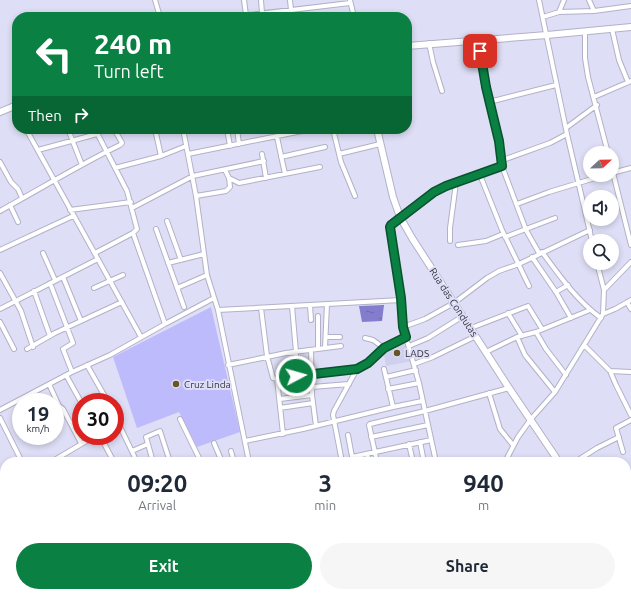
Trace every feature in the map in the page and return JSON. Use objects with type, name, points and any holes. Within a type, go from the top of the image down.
[{"type":"street","points":[[155,0],[159,12]]},
{"type":"street","points":[[244,0],[246,12]]},
{"type":"street","points":[[261,0],[262,12]]},
{"type":"street","points":[[290,0],[291,10]]},
{"type":"street","points":[[539,0],[556,85],[591,234]]},
{"type":"street","points":[[559,12],[564,0]]},
{"type":"street","points":[[589,0],[594,11]]},
{"type":"street","points":[[272,12],[350,2],[353,12]]},
{"type":"street","points":[[543,17],[559,12],[594,11],[631,6]]},
{"type":"street","points":[[412,45],[631,27]]},
{"type":"street","points":[[594,97],[630,81],[618,60],[612,29]]},
{"type":"street","points":[[585,31],[585,58],[588,77],[597,105],[606,146]]},
{"type":"street","points":[[479,40],[489,102],[502,166],[526,230],[541,253],[568,285],[590,310],[601,318]]},
{"type":"street","points":[[429,43],[442,91]]},
{"type":"street","points":[[489,102],[556,85]]},
{"type":"street","points":[[566,128],[597,105]]},
{"type":"street","points":[[0,112],[12,107]]},
{"type":"street","points":[[29,134],[141,337]]},
{"type":"street","points":[[70,134],[82,164]]},
{"type":"street","points":[[38,150],[97,134],[107,152],[131,202],[137,229],[133,233],[94,253]]},
{"type":"street","points":[[0,211],[22,198],[55,182],[82,164],[120,145],[122,143],[117,134]]},
{"type":"street","points":[[156,134],[160,156]]},
{"type":"street","points":[[184,134],[193,176],[207,275],[218,310],[248,457]]},
{"type":"street","points":[[228,134],[230,146]]},
{"type":"street","points":[[238,134],[239,144]]},
{"type":"street","points":[[188,154],[290,134]]},
{"type":"street","points":[[334,134],[345,174],[355,196]]},
{"type":"street","name":"Rua das Condutas","points":[[378,134],[391,190],[400,217],[454,303],[556,457]]},
{"type":"street","points":[[502,160],[550,143],[567,134]]},
{"type":"street","points":[[277,137],[285,174]]},
{"type":"street","points":[[339,154],[380,144]]},
{"type":"street","points":[[115,168],[160,156],[186,146]]},
{"type":"street","points":[[281,157],[326,148]]},
{"type":"street","points":[[262,154],[266,178]]},
{"type":"street","points":[[132,208],[193,176],[264,161]]},
{"type":"street","points":[[0,162],[11,182],[18,189],[22,198]]},
{"type":"street","points":[[435,457],[416,370],[403,327],[401,300],[390,227],[400,217],[434,192],[502,166]]},
{"type":"street","points":[[229,178],[239,183],[320,167]]},
{"type":"street","points":[[619,170],[631,168]]},
{"type":"street","points":[[196,196],[229,189],[229,178],[225,170]]},
{"type":"street","points":[[480,175],[504,235],[529,286]]},
{"type":"street","points":[[517,204],[583,182]]},
{"type":"street","points":[[615,182],[631,245]]},
{"type":"street","points":[[450,241],[450,228],[456,183]]},
{"type":"street","points":[[70,210],[131,202]]},
{"type":"street","points":[[10,205],[18,222]]},
{"type":"street","points":[[0,250],[73,216]]},
{"type":"street","points":[[458,245],[486,241],[526,230],[555,218]]},
{"type":"street","points":[[167,221],[181,260]]},
{"type":"street","points":[[156,229],[184,307]]},
{"type":"street","points":[[403,327],[425,319],[454,303],[493,274],[519,264],[590,230]]},
{"type":"street","points":[[133,233],[165,324]]},
{"type":"street","points":[[43,253],[55,280]]},
{"type":"street","points":[[168,263],[204,254]]},
{"type":"street","points":[[532,257],[556,292],[570,318]]},
{"type":"street","points":[[0,309],[98,259]]},
{"type":"street","points":[[604,290],[631,262]]},
{"type":"street","points":[[600,270],[604,290],[604,314]]},
{"type":"street","points":[[0,273],[21,311],[33,347]]},
{"type":"street","points":[[94,288],[123,275]]},
{"type":"street","points":[[177,288],[207,275]]},
{"type":"street","points":[[63,277],[81,321]]},
{"type":"street","points":[[50,283],[73,343],[63,350],[72,372]]},
{"type":"street","points":[[556,292],[568,285]]},
{"type":"street","points":[[34,291],[50,336]]},
{"type":"street","points":[[0,410],[72,372],[110,355],[214,298]]},
{"type":"street","points":[[218,310],[401,300]]},
{"type":"street","points":[[507,457],[513,444],[531,419],[555,392],[604,314],[629,301],[631,308]]},
{"type":"street","points":[[27,349],[33,347],[50,336],[122,302]]},
{"type":"street","points":[[325,348],[327,304]]},
{"type":"street","points":[[310,305],[311,320]]},
{"type":"street","points":[[292,306],[296,352],[296,376]]},
{"type":"street","points":[[471,328],[528,306],[542,329]]},
{"type":"street","points":[[261,308],[267,356],[272,376],[273,378],[277,379],[357,369],[368,363],[384,348],[406,337]]},
{"type":"street","points":[[486,352],[519,337],[536,332],[590,310]]},
{"type":"street","points":[[508,313],[525,355],[555,392]]},
{"type":"street","points":[[318,316],[318,349]]},
{"type":"street","points":[[409,346],[428,338],[464,316]]},
{"type":"street","points":[[0,322],[14,349]]},
{"type":"street","points":[[536,332],[546,349],[566,375]]},
{"type":"street","points":[[414,364],[433,357],[476,336]]},
{"type":"street","points":[[326,337],[340,337]]},
{"type":"street","points":[[365,338],[373,340],[384,348]]},
{"type":"street","points":[[584,345],[610,371],[631,415]]},
{"type":"street","points":[[228,364],[267,356],[340,346]]},
{"type":"street","points":[[311,350],[312,395],[316,426]]},
{"type":"street","points":[[87,365],[103,393]]},
{"type":"street","points":[[341,457],[334,422],[334,411],[357,369]]},
{"type":"street","points":[[384,369],[393,407]]},
{"type":"street","points":[[386,377],[416,370]]},
{"type":"street","points":[[610,371],[631,372]]},
{"type":"street","points":[[66,375],[76,393]]},
{"type":"street","points":[[277,379],[283,434]]},
{"type":"street","points":[[388,389],[419,383]]},
{"type":"street","points":[[49,384],[59,406],[63,409],[72,426]]},
{"type":"street","points":[[312,387],[349,384]]},
{"type":"street","points":[[376,457],[370,424],[510,388]]},
{"type":"street","points":[[489,393],[500,429],[513,444]]},
{"type":"street","points":[[280,399],[312,395]]},
{"type":"street","points":[[245,441],[283,434],[422,401]]},
{"type":"street","points":[[280,408],[313,403]]},
{"type":"street","points":[[0,418],[20,457]]},
{"type":"street","points":[[180,419],[199,457]]},
{"type":"street","points":[[623,452],[616,428],[631,420]]},
{"type":"street","points":[[372,437],[428,425]]},
{"type":"street","points":[[152,457],[147,436],[161,432],[168,457]]},
{"type":"street","points":[[124,433],[135,457]]},
{"type":"street","points":[[348,435],[352,457]]},
{"type":"street","points":[[583,457],[618,437]]},
{"type":"street","points":[[360,457],[375,452],[431,440]]},
{"type":"street","points":[[420,442],[423,457]]},
{"type":"street","points":[[214,443],[220,457]]},
{"type":"street","points":[[132,451],[148,444]]},
{"type":"street","points":[[409,444],[412,457]]},
{"type":"street","points":[[59,457],[78,445]]},
{"type":"street","points":[[105,445],[111,457]]},
{"type":"street","points":[[231,451],[233,457]]},
{"type":"shaded area","name":"Cruz Linda","points":[[211,307],[240,432],[197,447],[179,412],[137,428],[113,357]]},
{"type":"shaded area","points":[[406,340],[412,361],[386,366],[383,349]]},
{"type":"water","points":[[384,305],[382,321],[362,322],[359,306]]},
{"type":"place","name":"LADS","points":[[397,353]]},
{"type":"place","name":"Cruz Linda","points":[[176,384]]},
{"type":"route","points":[[296,376],[357,369],[368,363],[384,348],[406,337],[403,327],[401,298],[390,227],[391,225],[434,192],[446,186],[502,166],[499,141],[486,87],[480,51]]}]
